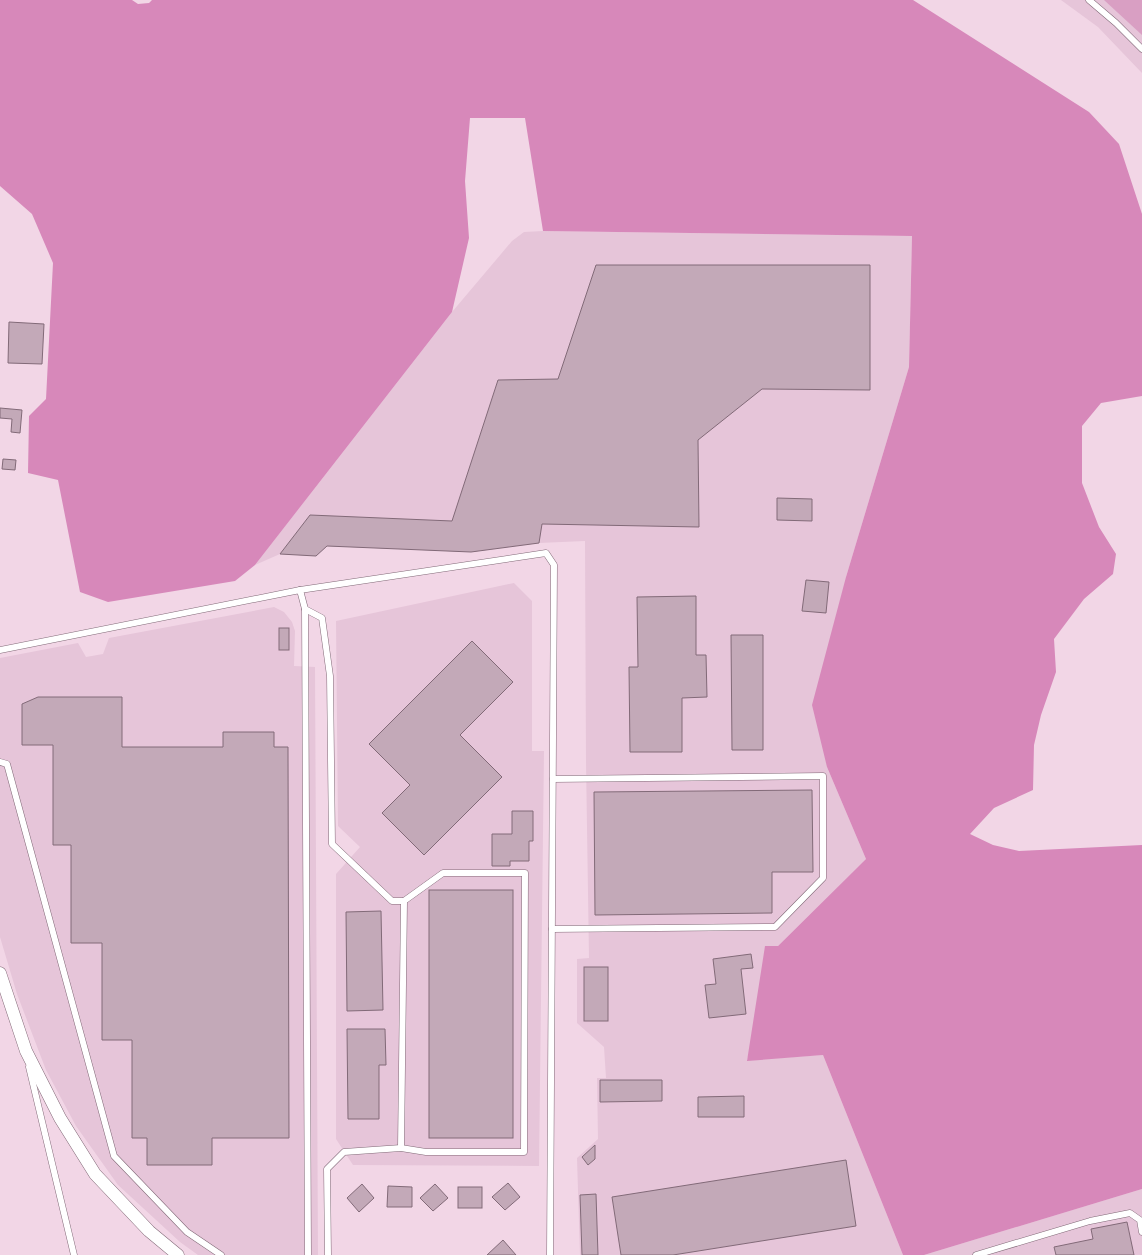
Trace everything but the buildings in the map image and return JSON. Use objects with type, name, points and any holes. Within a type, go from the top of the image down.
[{"type":"street","points":[[0,973],[26,1052],[60,1118],[95,1174],[149,1231],[178,1255]]},
{"type":"lane","points":[[1089,0],[1116,23],[1142,49]]},
{"type":"lane","points":[[0,650],[300,590],[546,554],[554,565],[550,1255]]},
{"type":"lane","points":[[300,590],[305,609],[308,1255]]},
{"type":"lane","points":[[305,609],[322,618],[330,676],[332,844],[392,901],[404,902],[443,873],[525,873],[524,1152],[426,1152],[401,1148],[344,1152],[327,1169],[328,1255]]},
{"type":"lane","points":[[0,762],[7,764],[114,1156],[187,1232],[221,1255]]},
{"type":"lane","points":[[552,929],[775,927],[823,878],[822,776],[553,779]]},
{"type":"lane","points":[[401,1148],[404,902]]},
{"type":"lane","points":[[26,1052],[74,1255]]},
{"type":"lane","points":[[976,1255],[1090,1221],[1130,1213],[1140,1220],[1142,1232]]},
{"type":"shaded area","points":[[0,0],[132,0],[138,4],[149,3],[152,0],[913,0],[1089,112],[1119,144],[1142,214],[1142,396],[1101,403],[1082,426],[1082,483],[1099,527],[1116,554],[1113,574],[1084,599],[1054,639],[1056,672],[1041,715],[1034,745],[1033,790],[994,808],[970,834],[993,845],[1019,851],[1142,845],[1142,1189],[924,1255],[903,1255],[823,1055],[747,1061],[765,946],[778,946],[866,859],[827,767],[812,705],[846,577],[909,367],[912,236],[543,231],[525,118],[470,118],[465,181],[469,238],[452,312],[255,565],[235,581],[108,602],[80,592],[58,480],[28,473],[29,416],[46,399],[53,263],[32,214],[0,186]]},
{"type":"shaded area","points":[[1061,0],[1142,0],[1142,73],[1098,27]]},
{"type":"shaded area","points":[[1104,0],[1142,0],[1142,35]]},
{"type":"shaded area","points":[[524,232],[912,236],[909,367],[846,577],[827,767],[866,859],[778,946],[747,1060],[823,1055],[903,1255],[580,1255],[577,1158],[598,1139],[597,1078],[606,1078],[604,1047],[577,1023],[577,959],[589,958],[585,541],[539,543],[471,552],[327,546],[316,556],[280,554],[255,565],[452,312],[512,241]]},
{"type":"shaded area","points":[[514,583],[532,601],[532,751],[544,751],[539,1166],[353,1165],[336,1139],[336,874],[360,847],[338,826],[336,621]]},
{"type":"shaded area","points":[[274,607],[284,612],[292,622],[295,631],[294,666],[315,667],[318,1255],[198,1255],[180,1242],[118,1185],[76,1126],[46,1070],[17,994],[0,937],[0,658],[78,643],[86,657],[103,654],[109,638]]},
{"type":"shaded area","points":[[1142,1189],[1142,1255],[924,1255]]}]
